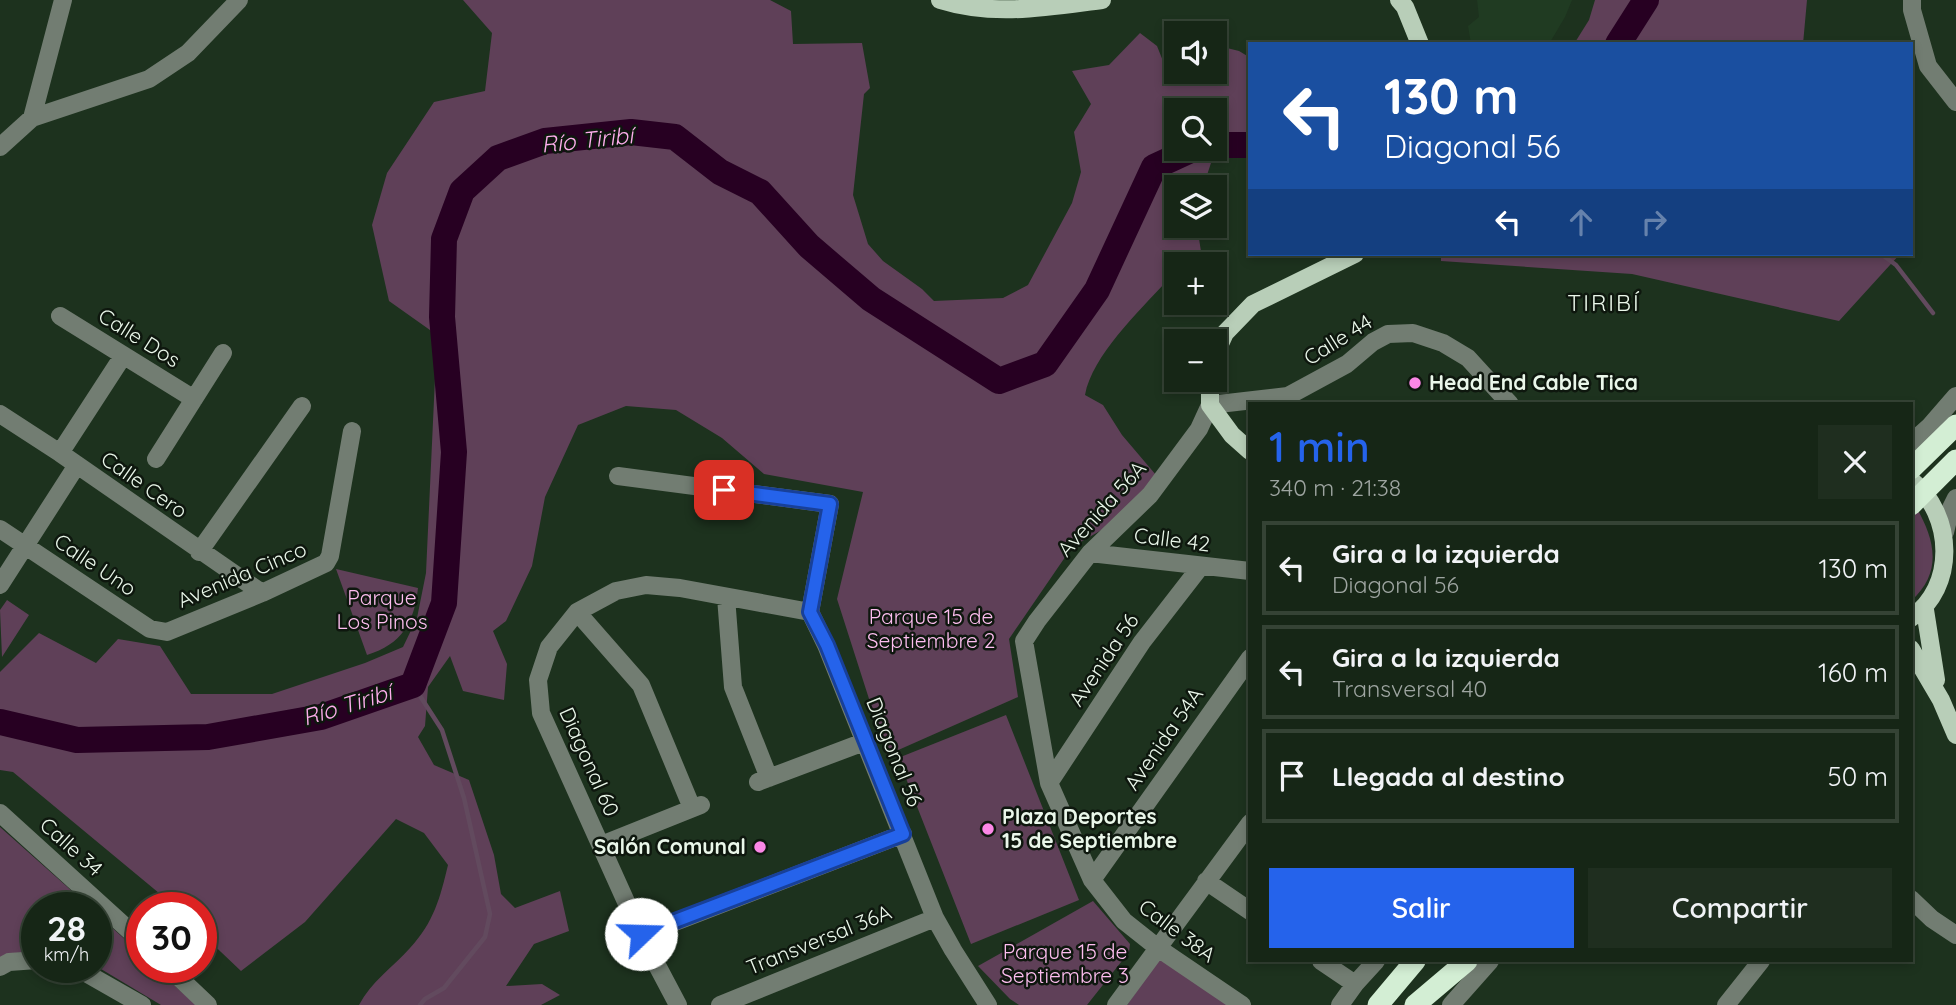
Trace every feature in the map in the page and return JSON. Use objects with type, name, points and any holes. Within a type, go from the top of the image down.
[{"type":"highway","points":[[1913,467],[1956,425]]},
{"type":"highway","points":[[1913,503],[1956,460]]},
{"type":"highway","points":[[1414,1005],[1450,962]]},
{"type":"highway","points":[[1414,1005],[1466,962]]},
{"type":"highway","points":[[1378,1005],[1411,964]]},
{"type":"main road","points":[[940,0],[986,10],[1014,5],[1102,0]]},
{"type":"main road","points":[[1399,0],[1405,7],[1419,42]]},
{"type":"main road","points":[[1227,332],[1252,304],[1351,256]]},
{"type":"main road","points":[[1210,392],[1210,405],[1232,435],[1248,449]]},
{"type":"main road","points":[[1913,482],[1936,511],[1945,532],[1947,546],[1947,569],[1937,594],[1918,614],[1930,649],[1941,700]]},
{"type":"main road","points":[[1913,652],[1941,700],[1956,735]]},
{"type":"street","points":[[32,118],[63,0]]},
{"type":"street","points":[[0,147],[32,118],[149,79],[188,53],[239,0]]},
{"type":"street","points":[[1912,0],[1912,10],[1928,66],[1956,102]]},
{"type":"street","name":"Calle Dos","points":[[60,316],[194,398]]},
{"type":"street","name":"Calle 44","points":[[1210,405],[1288,396],[1347,364],[1373,342],[1388,334],[1413,333],[1443,343],[1468,358],[1508,402]]},
{"type":"street","points":[[156,459],[223,353]]},
{"type":"street","points":[[60,453],[123,356]]},
{"type":"street","points":[[1913,441],[1956,396]]},
{"type":"street","name":"Avenida 56A","points":[[1024,641],[1090,553],[1150,495],[1199,429],[1210,405]]},
{"type":"street","points":[[200,552],[302,406]]},
{"type":"street","name":"Calle Cero","points":[[0,414],[262,593]]},
{"type":"street","name":"Avenida Cinco","points":[[167,632],[320,567],[330,556],[352,431]]},
{"type":"street","points":[[0,585],[77,465]]},
{"type":"street","points":[[600,845],[696,806],[641,685],[577,612],[616,590],[646,585],[680,588],[810,612],[830,504],[618,476]]},
{"type":"street","points":[[1945,532],[1956,498]]},
{"type":"street","name":"Calle Uno","points":[[0,529],[150,629],[167,632]]},
{"type":"street","name":"Calle 42","points":[[1090,553],[1248,571]]},
{"type":"street","name":"Avenida 56","points":[[1049,783],[1142,642],[1201,566]]},
{"type":"street","points":[[726,597],[733,687],[764,780],[864,742]]},
{"type":"street","name":"Diagonal 60","points":[[577,612],[549,647],[538,680],[541,713],[641,934],[678,1005]]},
{"type":"street","name":"Diagonal 56","points":[[810,612],[827,645],[935,918],[988,1005]]},
{"type":"street","name":"Calle 38A","points":[[1024,641],[1049,783],[1092,880],[1124,921],[1158,948],[1242,1005]]},
{"type":"street","name":"Avenida 54A","points":[[1092,880],[1248,660]]},
{"type":"street","name":"Calle 34","points":[[0,813],[126,928]]},
{"type":"street","points":[[1116,1005],[1248,826]]},
{"type":"street","points":[[641,934],[903,834]]},
{"type":"street","points":[[1206,881],[1248,910]]},
{"type":"street","points":[[1913,901],[1932,919],[1956,935]]},
{"type":"street","name":"Transversal 36A","points":[[720,1005],[935,918]]},
{"type":"street","points":[[1322,962],[1355,984]]},
{"type":"street","points":[[1340,1005],[1376,962]]},
{"type":"street","points":[[1451,1005],[1489,962]]},
{"type":"street","points":[[1726,1005],[1759,962]]},
{"type":"street","points":[[104,983],[142,1005]]},
{"type":"street","points":[[185,983],[208,1005]]},
{"type":"shaded area","points":[[1477,0],[1572,0],[1550,42],[1471,42],[1468,26],[1479,17]]},
{"type":"green space","name":"Parque 15 de Septiembre 2","points":[[463,0],[770,0],[791,11],[793,44],[862,43],[870,88],[864,94],[853,195],[868,244],[883,261],[934,301],[1003,298],[1028,285],[1072,203],[1081,172],[1074,132],[1091,104],[1072,71],[1109,65],[1140,33],[1157,46],[1164,64],[1164,84],[1227,84],[1227,48],[1248,56],[1248,153],[1227,153],[1227,98],[1164,98],[1164,161],[1212,161],[1207,175],[1164,175],[1164,238],[1199,238],[1201,252],[1164,252],[1164,284],[1130,320],[1107,350],[1089,380],[1085,395],[1103,405],[1122,435],[1156,475],[1119,520],[1072,547],[1009,639],[1018,697],[887,755],[837,599],[863,492],[764,474],[722,438],[676,410],[626,406],[578,425],[545,497],[532,566],[506,621],[493,631],[507,664],[504,700],[463,691],[450,656],[428,687],[425,726],[418,737],[434,765],[469,780],[494,855],[501,894],[515,908],[560,891],[569,931],[534,944],[506,986],[542,984],[560,995],[541,1005],[359,1005],[376,982],[425,929],[435,909],[448,865],[424,833],[396,819],[305,922],[241,971],[217,948],[217,892],[158,892],[13,772],[0,770],[0,672],[39,633],[96,663],[118,639],[160,646],[191,694],[272,694],[365,663],[403,647],[417,618],[426,573],[437,335],[389,301],[372,225],[387,173],[434,102],[485,91],[492,33]]},
{"type":"green space","points":[[1595,0],[1807,0],[1803,42],[1575,42],[1589,20]]},
{"type":"green space","points":[[1441,256],[1898,256],[1839,321],[1632,274],[1441,261]]},
{"type":"green space","points":[[1913,502],[1925,525],[1932,551],[1929,577],[1913,599]]},
{"type":"green space","name":"Parque Los Pinos","points":[[336,569],[418,588],[409,622],[389,645],[367,655]]},
{"type":"green space","points":[[7,600],[29,615],[2,657],[0,610]]},
{"type":"green space","name":"Plaza Deportes 15 de Septiembre","points":[[1006,715],[1079,900],[971,944],[898,758]]},
{"type":"green space","points":[[0,827],[73,892],[21,892],[21,953],[0,958]]},
{"type":"green space","name":"Parque 15 de Septiembre 3","points":[[1093,901],[1130,944],[1129,952],[1087,1005],[1019,1005],[978,966]]},
{"type":"green space","points":[[112,928],[126,940],[126,983],[172,983],[196,1005],[161,1005],[112,976]]},
{"type":"green space","points":[[1162,955],[1231,1005],[1127,1005]]},
{"type":"waterway","name":"Río Tiribí","points":[[1619,42],[1646,0]]},
{"type":"waterway","name":"Río Tiribí","points":[[0,722],[77,740],[208,737],[321,717],[413,685],[444,603],[454,452],[442,317],[444,239],[462,191],[498,158],[545,141],[631,132],[675,137],[720,172],[760,192],[809,246],[871,299],[999,381],[1045,364],[1097,290],[1154,167],[1167,161]]},
{"type":"waterway","name":"Río Tiribí","points":[[1227,145],[1248,145]]},
{"type":"waterway","points":[[1884,256],[1896,265],[1933,313]]},
{"type":"waterway","points":[[413,685],[442,730],[464,798],[490,914],[485,937],[444,988],[420,1005]]},
{"type":"place","name":"Head End Cable Tica","points":[[1415,383]]},
{"type":"place","name":"Plaza Deportes 15 de Septiembre","points":[[988,829]]},
{"type":"place","name":"Salón Comunal","points":[[760,847]]},
{"type":"district","name":"TIRIBÍ","points":[[1604,303]]},
{"type":"route","points":[[641,934],[903,834],[827,645],[810,612],[830,504],[724,490]]}]
